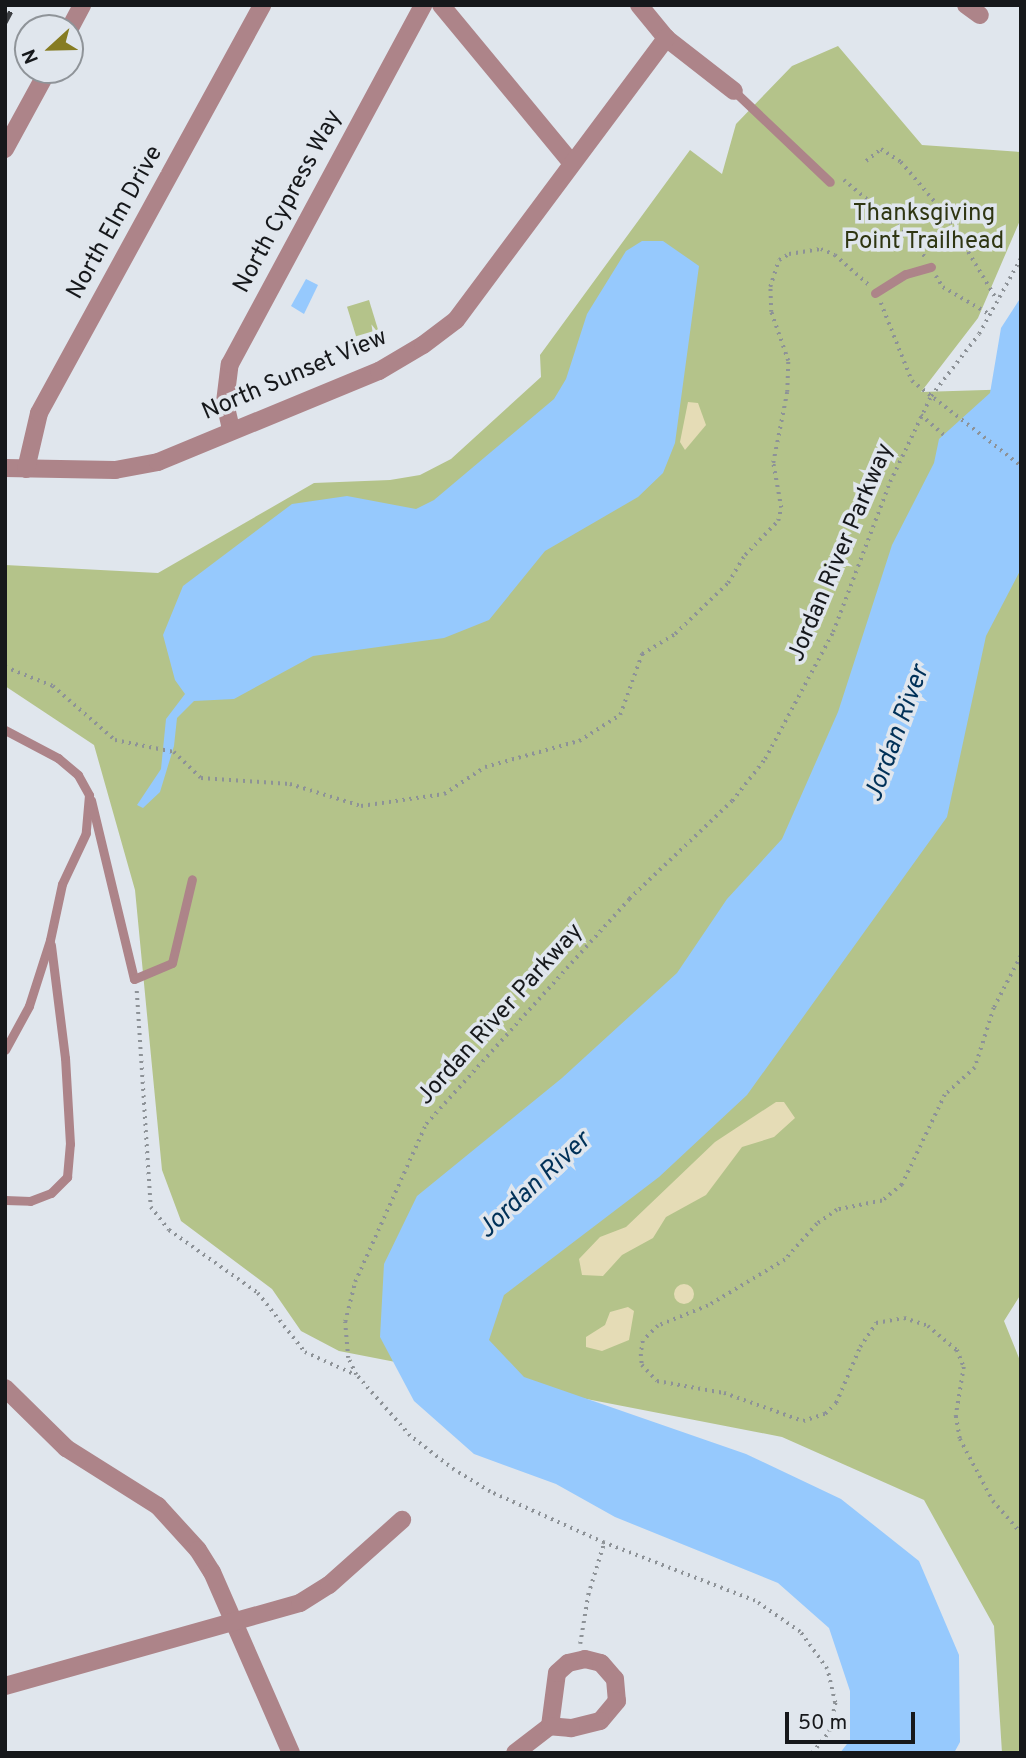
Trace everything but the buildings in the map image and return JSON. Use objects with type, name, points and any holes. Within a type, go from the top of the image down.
[{"type":"street","name":"North Elm Drive","points":[[26,469],[39,413],[262,5]]},
{"type":"street","name":"North Cypress Way","points":[[231,429],[225,402],[230,364],[423,5]]},
{"type":"street","points":[[441,5],[571,162]]},
{"type":"street","points":[[639,5],[666,38],[734,91]]},
{"type":"street","name":"North Sunset View","points":[[5,468],[138,467],[181,454],[231,429],[379,371],[456,320],[571,162],[666,38]]},
{"type":"street","points":[[5,149],[40,84]]},
{"type":"street","points":[[5,1388],[12,1410],[158,1506],[180,1528],[212,1572],[291,1753]]},
{"type":"street","points":[[5,1686],[236,1624],[314,1596],[402,1520]]},
{"type":"street","points":[[515,1753],[550,1726],[571,1728],[600,1721],[617,1701],[615,1679],[601,1663],[585,1659],[568,1662],[557,1674],[550,1726]]},
{"type":"lane","points":[[734,91],[830,182]]},
{"type":"lane","points":[[875,293],[906,274],[931,267]]},
{"type":"lane","points":[[5,730],[58,758],[78,775],[89,795],[106,849],[134,979],[172,963],[192,879]]},
{"type":"lane","points":[[5,1050],[29,1006],[50,940],[62,884],[86,832],[89,795]]},
{"type":"lane","points":[[5,1200],[40,1197],[67,1177],[70,1144],[65,1058],[50,940]]},
{"type":"path","points":[[866,161],[881,149],[901,162],[947,216],[997,300]]},
{"type":"path","points":[[844,180],[912,237],[943,287],[989,314]]},
{"type":"path","points":[[5,667],[53,686],[114,740],[174,752],[195,776],[211,781],[289,785],[349,804],[385,806],[444,794],[485,767],[541,754],[588,736],[620,715],[642,654],[675,634],[728,583],[744,555],[778,521],[781,508],[773,463],[787,392],[788,361],[771,312],[770,287],[779,260],[789,254],[821,249],[851,268],[875,293],[892,324],[908,373],[931,396],[1021,466]]},
{"type":"path","name":"Jordan River Parkway","points":[[812,1753],[829,1731],[835,1703],[821,1658],[800,1632],[755,1601],[604,1543],[490,1492],[454,1470],[410,1437],[356,1375],[348,1358],[345,1330],[351,1295],[426,1124],[629,899],[757,771],[832,632],[890,482],[921,415],[931,396],[989,314],[1021,258]]},
{"type":"path","points":[[921,415],[944,435]]},
{"type":"path","points":[[1021,956],[994,1008],[975,1068],[945,1095],[902,1185],[882,1201],[837,1210],[775,1267],[708,1306],[658,1326],[643,1341],[641,1354],[642,1365],[657,1381],[724,1392],[803,1421],[825,1414],[836,1403],[860,1347],[876,1323],[904,1318],[929,1326],[957,1350],[964,1367],[956,1416],[960,1439],[993,1501],[1021,1533]]},
{"type":"path","points":[[134,979],[151,1207],[169,1230],[258,1293],[305,1352],[356,1375]]},
{"type":"path","points":[[585,1659],[580,1646],[588,1595],[604,1543]]},
{"type":"green space","name":"Thanksgiving Point Trailhead","points":[[838,46],[922,145],[1021,152],[1021,218],[978,318],[921,392],[1021,389],[1021,1294],[1004,1321],[1021,1363],[1021,1753],[1002,1753],[994,1626],[924,1500],[782,1437],[339,1351],[301,1331],[272,1289],[181,1221],[162,1170],[135,890],[94,745],[5,686],[5,565],[158,573],[314,483],[390,480],[420,475],[451,459],[541,377],[540,355],[690,150],[722,174],[736,124],[792,66]]},
{"type":"green space","points":[[369,300],[378,330],[356,336],[347,307]]},
{"type":"sand","points":[[688,402],[698,403],[706,425],[685,450],[680,442]]},
{"type":"sand","points":[[776,1102],[784,1102],[795,1118],[774,1137],[742,1147],[706,1195],[666,1217],[653,1238],[622,1255],[603,1276],[582,1275],[579,1259],[600,1237],[626,1227],[715,1142]]},
{"type":"sand","points":[[684,1284],[691,1287],[694,1294],[691,1301],[684,1304],[677,1301],[674,1294],[677,1287]]},
{"type":"sand","points":[[628,1307],[634,1311],[629,1340],[602,1351],[586,1347],[586,1337],[605,1325],[610,1312]]},
{"type":"water","points":[[642,241],[663,241],[699,266],[675,443],[663,473],[638,497],[545,551],[489,620],[444,638],[313,656],[234,699],[194,701],[177,718],[174,746],[160,792],[143,808],[137,805],[161,769],[166,719],[185,694],[175,680],[163,635],[183,586],[292,504],[347,496],[416,509],[434,500],[554,399],[566,379],[587,314],[626,251]]},
{"type":"water","points":[[306,279],[318,285],[304,314],[291,306]]},
{"type":"water","name":"Jordan River","points":[[1021,297],[1021,569],[986,636],[947,817],[747,1095],[659,1177],[504,1295],[489,1340],[524,1377],[746,1454],[841,1499],[919,1561],[959,1655],[960,1742],[954,1753],[840,1753],[850,1740],[850,1691],[829,1628],[778,1583],[615,1517],[556,1484],[474,1454],[414,1401],[380,1337],[384,1264],[417,1196],[562,1078],[677,973],[727,899],[782,839],[838,712],[892,545],[934,463],[939,439],[990,393],[1001,328]]},
{"type":"railway","points":[[5,22],[14,5]]}]
